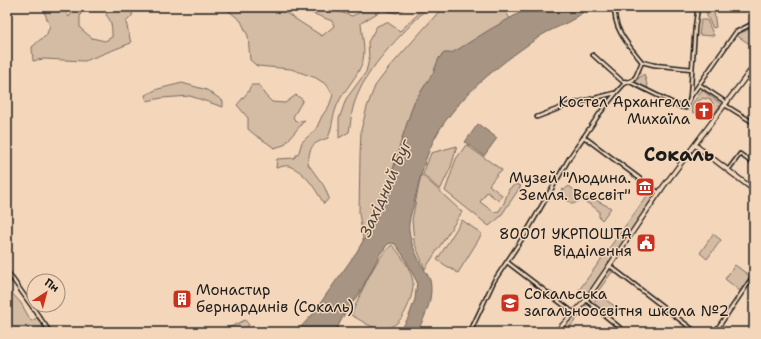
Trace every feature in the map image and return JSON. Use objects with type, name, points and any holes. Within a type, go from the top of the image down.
[{"type":"street","points":[[615,7],[614,18],[617,26],[642,62],[654,65],[692,69]]},
{"type":"street","points":[[690,99],[698,7]]},
{"type":"street","points":[[593,55],[622,81],[628,82],[686,108],[690,99],[736,32],[754,23]]},
{"type":"street","points":[[470,332],[494,281],[526,233],[570,157],[600,113],[616,93],[628,82],[633,80],[642,62]]},
{"type":"street","points":[[556,332],[586,300],[659,193],[754,66]]},
{"type":"street","points":[[700,85],[754,123]]},
{"type":"street","points":[[537,117],[568,105],[616,93]]},
{"type":"street","points":[[584,137],[659,193]]},
{"type":"street","points":[[695,145],[754,190]]},
{"type":"street","points":[[728,170],[740,154],[754,164]]},
{"type":"street","points":[[507,262],[575,313]]},
{"type":"street","points":[[610,266],[696,332]]},
{"type":"street","points":[[7,271],[50,332]]},
{"type":"street","points":[[715,332],[754,275]]},
{"type":"street","points":[[586,300],[624,332]]},
{"type":"shaded area","points":[[42,7],[63,7],[69,17],[76,7],[82,7],[80,28],[92,38],[105,41],[112,37],[111,22],[106,15],[108,11],[123,9],[123,7],[133,7],[132,16],[126,22],[131,43],[85,61],[43,59],[33,61],[32,47],[46,36],[50,26]]},
{"type":"shaded area","points":[[224,7],[280,7],[286,13],[322,36],[334,26],[332,21],[309,12],[309,8],[312,7],[334,10],[352,16],[371,7],[407,7],[397,13],[382,10],[361,23],[364,45],[363,61],[355,77],[337,105],[328,138],[312,146],[310,153],[308,164],[324,186],[329,198],[324,204],[318,193],[301,172],[288,166],[276,168],[277,159],[294,158],[299,152],[302,142],[316,129],[329,106],[333,95],[327,85],[316,78],[291,69],[257,66],[250,60],[248,36],[241,21]]},
{"type":"shaded area","points":[[422,7],[428,7],[385,52],[367,77],[354,104],[349,132],[339,138],[339,119],[346,99],[366,72],[369,59],[368,42],[377,26],[387,22],[400,31],[417,15]]},
{"type":"shaded area","points":[[443,7],[498,7],[505,11],[511,20],[386,206],[364,245],[359,213],[360,156],[361,130],[367,107],[375,86],[388,69]]},
{"type":"shaded area","points":[[530,7],[588,7],[573,20],[542,35],[486,77],[461,102],[435,137],[424,165],[409,223],[412,243],[430,280],[431,287],[428,307],[417,332],[400,332],[409,316],[415,299],[417,282],[403,255],[395,244],[392,243],[388,244],[380,254],[359,294],[345,313],[335,332],[296,332],[313,314],[356,253],[373,224],[384,201],[414,102],[433,73],[439,58],[444,53],[451,53],[457,50]]},
{"type":"shaded area","points":[[706,7],[720,7],[714,12],[716,27],[713,28],[707,16]]},
{"type":"shaded area","points":[[701,20],[707,20],[714,36],[699,35]]},
{"type":"shaded area","points":[[754,27],[753,34],[750,36],[753,39],[748,43],[736,35]]},
{"type":"shaded area","points":[[644,74],[648,88],[646,89],[634,82]]},
{"type":"shaded area","points":[[182,83],[207,90],[223,101],[223,107],[190,96],[162,98],[147,101],[145,95],[158,89]]},
{"type":"shaded area","points":[[251,85],[259,85],[265,95],[272,102],[285,103],[296,95],[303,100],[293,117],[296,122],[305,120],[284,145],[274,148],[248,129],[248,118],[237,105],[248,92]]},
{"type":"shaded area","points":[[702,90],[721,104],[714,114],[711,112],[713,103],[709,98],[703,98],[697,102],[696,105],[698,108],[695,113],[693,113],[691,106]]},
{"type":"shaded area","points":[[478,124],[497,138],[484,156],[465,142]]},
{"type":"shaded area","points":[[466,145],[502,170],[489,185],[502,195],[499,201],[487,192],[480,202],[494,212],[499,211],[504,203],[509,189],[516,184],[521,186],[500,217],[489,226],[445,191],[456,159]]},
{"type":"shaded area","points":[[457,146],[451,167],[440,190],[423,174],[431,153]]},
{"type":"shaded area","points":[[421,174],[462,212],[425,269],[414,242],[412,220]]},
{"type":"shaded area","points":[[569,186],[587,199],[592,198],[611,208],[602,220],[599,217],[599,211],[591,205],[581,200],[573,204],[559,195],[562,189],[564,190]]},
{"type":"shaded area","points":[[652,189],[657,193],[653,196],[646,209],[643,210],[644,212],[617,252],[610,247]]},
{"type":"shaded area","points":[[462,220],[482,234],[458,273],[437,260]]},
{"type":"shaded area","points":[[713,234],[721,240],[707,259],[700,253]]},
{"type":"shaded area","points":[[392,245],[409,269],[413,280],[413,290],[410,301],[398,322],[387,328],[376,328],[351,315],[374,267]]},
{"type":"shaded area","points":[[608,250],[615,255],[587,295],[579,290]]},
{"type":"shaded area","points":[[735,265],[750,276],[740,291],[725,279]]},
{"type":"shaded area","points":[[609,270],[612,272],[591,301],[589,299]]},
{"type":"shaded area","points":[[7,288],[21,303],[31,321],[37,318],[47,332],[27,332],[29,326],[26,332],[7,332]]},
{"type":"shaded area","points":[[599,295],[616,307],[609,316],[593,303]]},
{"type":"shaded area","points":[[584,304],[587,306],[566,332],[558,332]]},
{"type":"shaded area","points":[[245,320],[249,325],[242,332],[220,332]]},
{"type":"place","name":"Костел Архангела Михаїла","points":[[704,111]]},
{"type":"place","name":"Музей \"Людина. Земля. Всесвіт\"","points":[[645,187]]},
{"type":"place","name":"80001 УКРПОШТА Відділення","points":[[646,243]]},
{"type":"place","name":"Монастир бернардинів (Сокаль)","points":[[182,299]]},
{"type":"place","name":"Сокальська загальноосвітня школа №2","points":[[510,303]]},
{"type":"district","name":"Сокаль","points":[[679,154]]},
{"type":"water label","name":"Західний Буг","points":[[385,188]]}]
